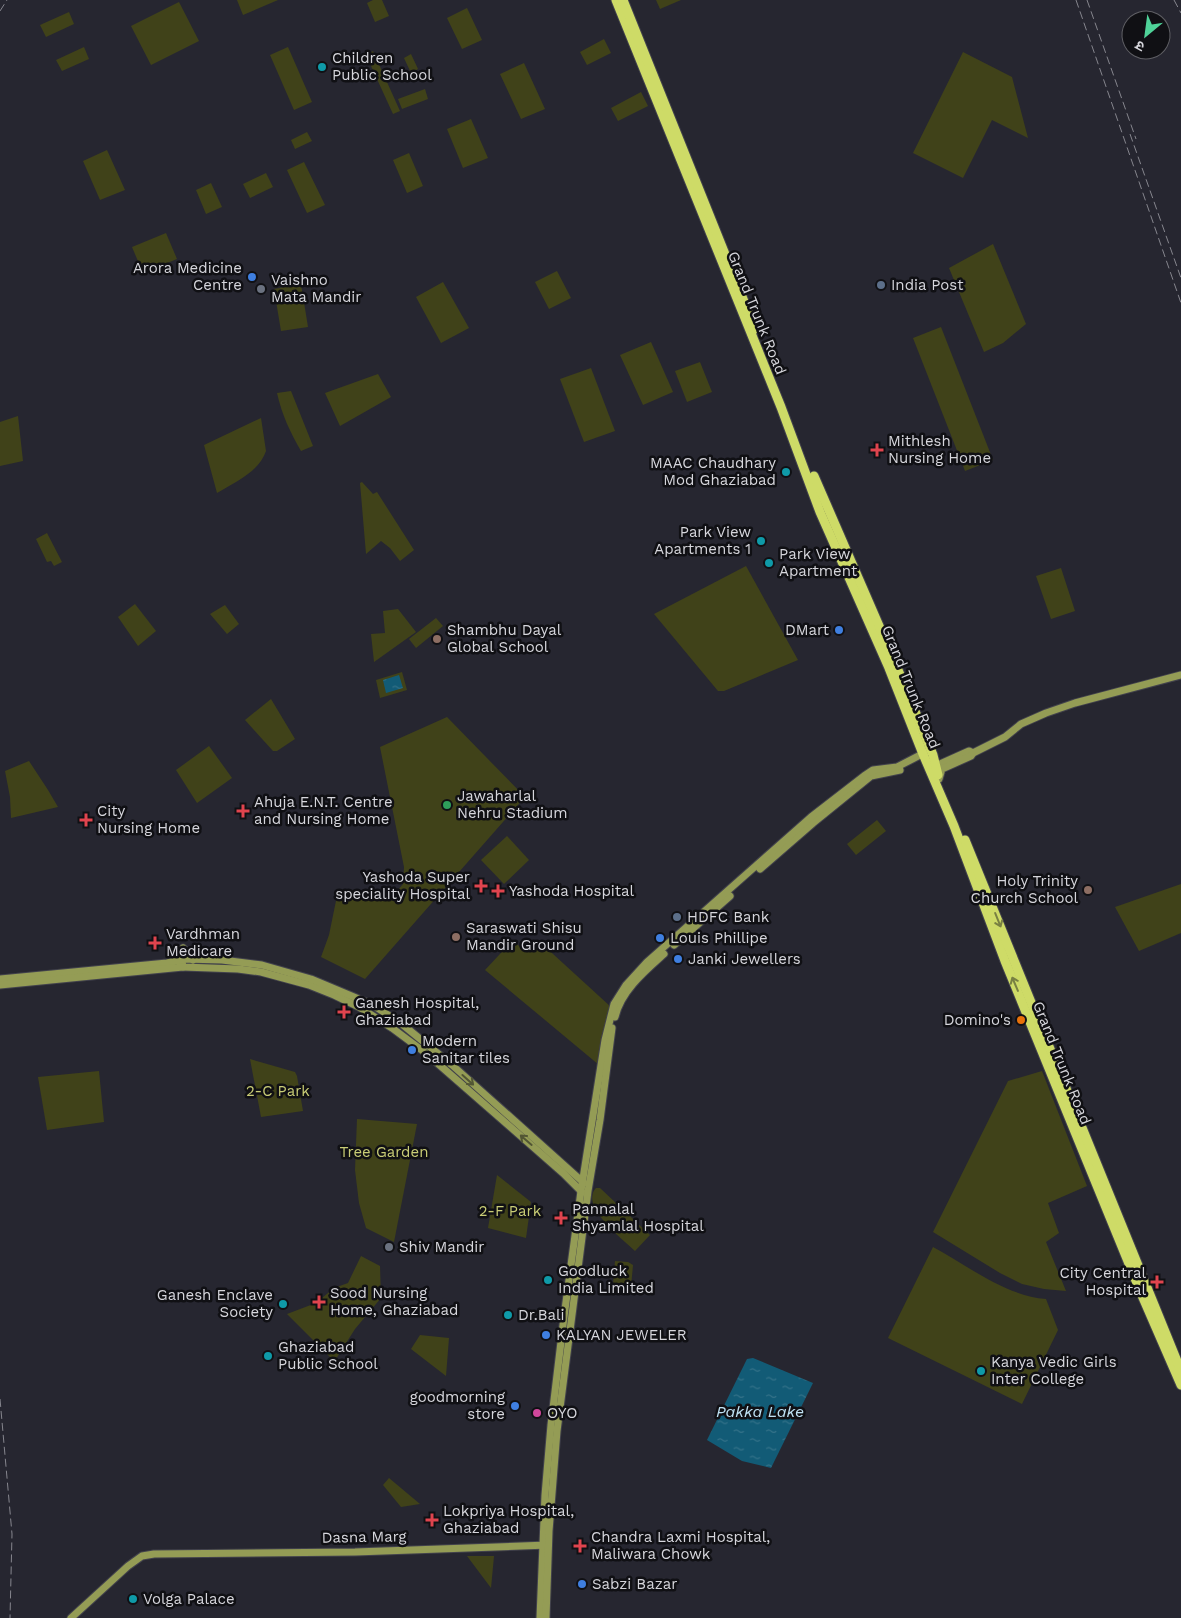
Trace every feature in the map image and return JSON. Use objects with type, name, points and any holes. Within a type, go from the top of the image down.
[{"type":"highway","name":"Grand Trunk Road","points":[[616,0],[783,413],[818,507],[928,754]]},
{"type":"highway","name":"Grand Trunk Road","points":[[623,0],[820,493],[896,665],[932,768],[1005,961],[1057,1076],[1181,1371]]},
{"type":"highway","name":"Grand Trunk Road","points":[[932,768],[939,779],[988,892],[1141,1293],[1181,1385]]},
{"type":"street","points":[[939,779],[942,769],[971,756],[972,753],[998,740],[1021,724],[1062,707],[1181,675]]},
{"type":"street","points":[[932,768],[969,752],[972,753]]},
{"type":"street","points":[[546,1618],[545,1495],[551,1426],[584,1186],[600,1120],[616,1012],[630,988],[654,963],[813,823],[868,778],[877,774],[899,771],[928,754]]},
{"type":"street","points":[[183,948],[193,960]]},
{"type":"street","points":[[0,986],[184,964],[193,960],[222,960],[262,965],[311,978],[373,1005],[403,1025],[452,1065],[584,1186],[587,1197],[557,1431],[540,1618]]},
{"type":"street","points":[[184,964],[261,972],[309,985],[359,1007],[427,1054],[584,1186]]},
{"type":"street","points":[[0,979],[167,966]]},
{"type":"street","name":"Dasna Marg","points":[[71,1618],[138,1558],[146,1555],[349,1552],[546,1545]]},
{"type":"green space","points":[[237,0],[278,0],[243,15]]},
{"type":"green space","points":[[373,0],[382,0],[389,16],[375,22],[367,3]]},
{"type":"green space","points":[[656,0],[681,0],[660,9]]},
{"type":"green space","points":[[179,2],[199,41],[151,65],[131,26]]},
{"type":"green space","points":[[467,8],[482,40],[462,49],[447,18]]},
{"type":"green space","points":[[69,12],[74,24],[46,37],[40,25]]},
{"type":"green space","points":[[604,39],[611,53],[587,65],[580,52]]},
{"type":"green space","points":[[84,47],[89,59],[62,71],[56,60]]},
{"type":"green space","points":[[288,47],[312,102],[294,110],[270,55]]},
{"type":"green space","points":[[373,51],[400,111],[393,114],[366,55]]},
{"type":"green space","points":[[963,52],[1012,77],[1028,138],[992,120],[963,178],[913,153]]},
{"type":"green space","points":[[411,54],[418,69],[411,73],[404,58]]},
{"type":"green space","points":[[524,63],[545,109],[521,119],[500,74]]},
{"type":"green space","points":[[425,89],[428,99],[402,109],[398,99]]},
{"type":"green space","points":[[641,92],[648,106],[618,121],[611,108]]},
{"type":"green space","points":[[471,119],[488,158],[463,168],[447,129]]},
{"type":"green space","points":[[307,132],[312,141],[295,149],[291,140]]},
{"type":"green space","points":[[107,150],[125,190],[100,200],[83,161]]},
{"type":"green space","points":[[409,153],[423,186],[407,193],[393,160]]},
{"type":"green space","points":[[304,162],[325,205],[307,213],[287,170]]},
{"type":"green space","points":[[266,173],[273,187],[250,198],[243,184]]},
{"type":"green space","points":[[211,183],[222,207],[206,214],[196,190]]},
{"type":"green space","points":[[166,233],[177,259],[143,273],[132,247]]},
{"type":"green space","points":[[993,244],[1026,324],[1003,343],[984,352],[949,268]]},
{"type":"green space","points":[[557,271],[571,298],[549,309],[535,282]]},
{"type":"green space","points":[[443,282],[469,328],[441,343],[416,297]]},
{"type":"green space","points":[[301,284],[308,327],[281,331],[274,289]]},
{"type":"green space","points":[[941,327],[993,460],[965,471],[913,338]]},
{"type":"green space","points":[[651,342],[673,392],[643,405],[620,355]]},
{"type":"green space","points":[[700,362],[712,392],[687,402],[675,371]]},
{"type":"green space","points":[[591,368],[615,431],[584,442],[560,379]]},
{"type":"green space","points":[[378,374],[391,397],[340,426],[325,393]]},
{"type":"green space","points":[[291,391],[313,446],[301,451],[281,409],[277,393]]},
{"type":"green space","points":[[18,416],[23,461],[0,466],[0,422]]},
{"type":"green space","points":[[261,418],[266,451],[263,458],[246,476],[217,493],[204,445]]},
{"type":"green space","points":[[362,482],[373,494],[377,492],[414,550],[400,561],[390,548],[381,541],[366,554],[360,483]]},
{"type":"green space","points":[[47,533],[62,562],[54,566],[51,561],[47,562],[36,539]]},
{"type":"green space","points":[[746,566],[798,660],[724,691],[718,691],[654,614]]},
{"type":"green space","points":[[1061,568],[1075,611],[1051,619],[1036,576]]},
{"type":"green space","points":[[135,604],[156,631],[138,646],[118,617]]},
{"type":"green space","points":[[225,605],[239,624],[227,634],[210,614]]},
{"type":"green space","points":[[398,609],[416,632],[374,662],[371,634],[385,633],[383,611]]},
{"type":"green space","points":[[436,618],[443,626],[416,648],[409,639]]},
{"type":"green space","points":[[402,672],[407,690],[380,698],[376,680]]},
{"type":"green space","points":[[271,699],[295,739],[277,751],[273,751],[245,720]]},
{"type":"green space","points":[[447,717],[525,797],[365,979],[321,957],[329,935],[338,891],[392,897],[403,884],[404,867],[380,747]]},
{"type":"green space","points":[[209,746],[232,778],[197,803],[176,770]]},
{"type":"green space","points":[[29,761],[58,807],[11,818],[10,797],[5,771]]},
{"type":"green space","points":[[877,820],[886,831],[856,855],[847,844]]},
{"type":"green space","points":[[507,836],[529,860],[504,884],[481,860]]},
{"type":"green space","points":[[1181,884],[1181,933],[1139,951],[1115,907]]},
{"type":"green space","points":[[513,940],[524,951],[536,942],[541,943],[611,1007],[599,1065],[485,970]]},
{"type":"green space","name":"2-C Park","points":[[250,1059],[295,1072],[303,1111],[261,1117]]},
{"type":"green space","points":[[99,1071],[104,1122],[47,1130],[38,1077]]},
{"type":"green space","points":[[1042,1071],[1087,1186],[1048,1203],[1059,1233],[1046,1242],[1066,1291],[1022,1284],[1000,1273],[933,1232],[1008,1081]]},
{"type":"green space","name":"Tree Garden","points":[[357,1119],[417,1124],[394,1242],[366,1228],[359,1203],[355,1170]]},
{"type":"green space","name":"2-F Park","points":[[497,1175],[531,1202],[526,1238],[488,1228]]},
{"type":"green space","points":[[596,1188],[600,1188],[650,1235],[635,1251],[613,1231],[598,1213],[593,1204],[592,1195]]},
{"type":"green space","points":[[933,1247],[1002,1286],[1031,1297],[1046,1299],[1058,1330],[1022,1404],[888,1338]]},
{"type":"green space","points":[[361,1256],[380,1266],[381,1298],[355,1329],[336,1359],[330,1357],[287,1314],[316,1303],[334,1288],[348,1283]]},
{"type":"green space","points":[[615,1261],[628,1262],[633,1265],[631,1287],[613,1284]]},
{"type":"green space","points":[[420,1335],[449,1338],[446,1376],[411,1349]]},
{"type":"green space","points":[[389,1478],[420,1504],[401,1507],[383,1485]]},
{"type":"green space","points":[[467,1556],[494,1556],[491,1588]]},
{"type":"water","points":[[399,675],[403,688],[386,693],[383,680]]},
{"type":"water","name":"Pakka Lake","points":[[753,1358],[813,1383],[771,1468],[742,1461],[707,1440],[747,1359]]},
{"type":"railway","points":[[0,11],[7,0]]},
{"type":"railway","points":[[1076,0],[1181,303]]},
{"type":"railway","points":[[1087,0],[1136,139]]},
{"type":"railway","points":[[1174,0],[1181,13]]},
{"type":"railway","points":[[1130,134],[1181,278]]},
{"type":"railway","points":[[0,1399],[12,1534],[10,1618]]},
{"type":"place","name":"Children Public School","points":[[322,67]]},
{"type":"place","name":"Arora Medicine Centre","points":[[252,277]]},
{"type":"place","name":"India Post","points":[[881,285]]},
{"type":"place","name":"Vaishno Mata Mandir","points":[[261,289]]},
{"type":"place","name":"Mithlesh Nursing Home","points":[[877,450]]},
{"type":"place","name":"MAAC Chaudhary Mod Ghaziabad","points":[[786,472]]},
{"type":"place","name":"Park View Apartments 1","points":[[761,541]]},
{"type":"place","name":"Park View Apartment","points":[[769,563]]},
{"type":"place","name":"DMart","points":[[839,630]]},
{"type":"place","name":"Shambhu Dayal Global School","points":[[437,639]]},
{"type":"place","name":"Jawaharlal Nehru Stadium","points":[[447,805]]},
{"type":"place","name":"Ahuja E.N.T. Centre and Nursing Home","points":[[243,811]]},
{"type":"place","name":"City Nursing Home","points":[[86,820]]},
{"type":"place","name":"Yashoda Super speciality Hospital","points":[[481,886]]},
{"type":"place","name":"Holy Trinity Church School","points":[[1088,890]]},
{"type":"place","name":"Yashoda Hospital","points":[[498,891]]},
{"type":"place","name":"HDFC Bank","points":[[677,917]]},
{"type":"place","name":"Saraswati Shisu Mandir Ground","points":[[456,937]]},
{"type":"place","name":"Louis Phillipe","points":[[660,938]]},
{"type":"place","name":"Vardhman Medicare","points":[[155,943]]},
{"type":"place","name":"Janki Jewellers","points":[[678,959]]},
{"type":"place","name":"Ganesh Hospital, Ghaziabad","points":[[344,1012]]},
{"type":"place","name":"Domino's","points":[[1021,1020]]},
{"type":"place","name":"Modern Sanitar tiles","points":[[412,1050]]},
{"type":"place","name":"Pannalal Shyamlal Hospital","points":[[561,1218]]},
{"type":"place","name":"Shiv Mandir","points":[[389,1247]]},
{"type":"place","name":"Goodluck India Limited","points":[[548,1280]]},
{"type":"place","name":"City Central Hospital","points":[[1157,1282]]},
{"type":"place","name":"Sood Nursing Home, Ghaziabad","points":[[319,1302]]},
{"type":"place","name":"Ganesh Enclave Society","points":[[283,1304]]},
{"type":"place","name":"Dr.Bali","points":[[508,1315]]},
{"type":"place","name":"KALYAN JEWELER","points":[[546,1335]]},
{"type":"place","name":"Ghaziabad Public School","points":[[268,1356]]},
{"type":"place","name":"Kanya Vedic Girls Inter College","points":[[981,1371]]},
{"type":"place","name":"goodmorning store","points":[[515,1406]]},
{"type":"place","name":"OYO","points":[[537,1413]]},
{"type":"place","name":"Lokpriya Hospital, Ghaziabad","points":[[432,1520]]},
{"type":"place","name":"Chandra Laxmi Hospital, Maliwara Chowk","points":[[580,1546]]},
{"type":"place","name":"Sabzi Bazar","points":[[582,1584]]},
{"type":"place","name":"Volga Palace","points":[[133,1599]]}]
